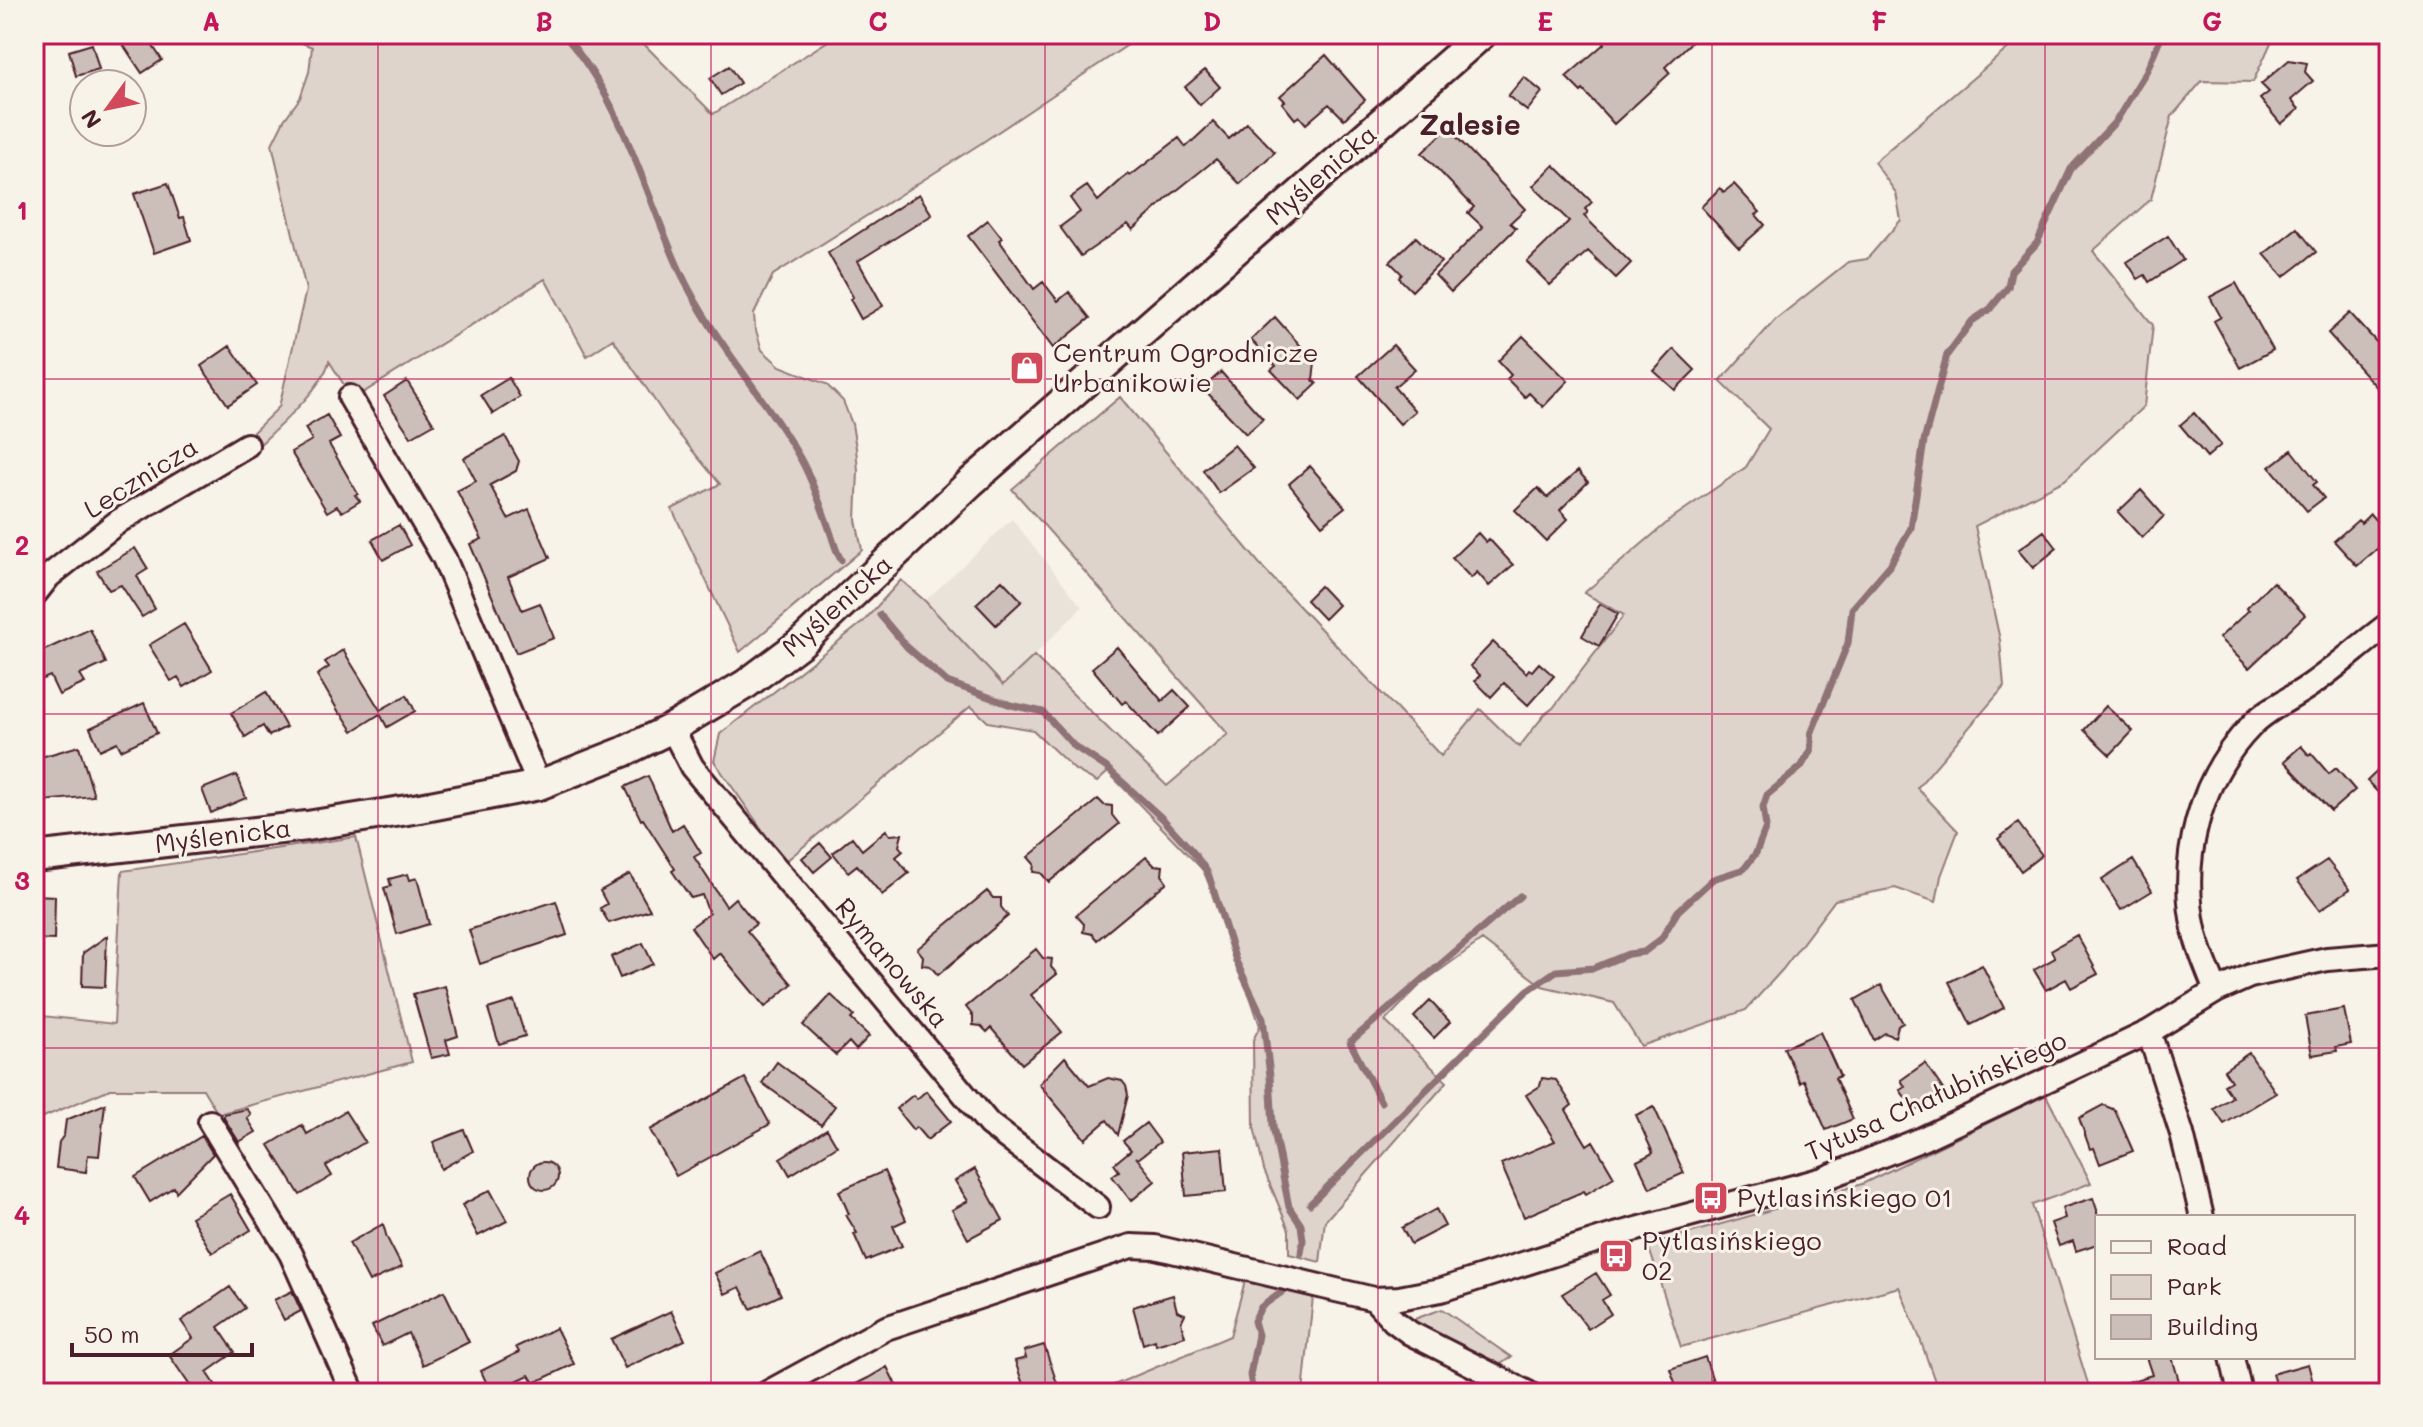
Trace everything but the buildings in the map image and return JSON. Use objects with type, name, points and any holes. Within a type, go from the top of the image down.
[{"type":"street","name":"Myślenicka","points":[[34,857],[307,826],[539,785],[623,752],[672,728],[746,684],[802,642],[970,483],[1482,34]]},
{"type":"street","points":[[350,397],[444,558],[539,785]]},
{"type":"street","name":"Lecznicza","points":[[34,595],[49,576],[119,521],[247,445]]},
{"type":"street","points":[[2216,991],[2195,935],[2189,884],[2196,826],[2208,787],[2225,756],[2254,723],[2312,684],[2389,624]]},
{"type":"street","name":"Rymanowska","points":[[672,728],[692,767],[989,1124],[1098,1207]]},
{"type":"street","name":"Tytusa Chałubińskiego","points":[[767,1393],[886,1328],[1131,1246],[1155,1247],[1374,1299],[1441,1290],[1611,1236],[1823,1179],[1922,1139],[2149,1032],[2216,991],[2250,976],[2327,959],[2389,954]]},
{"type":"street","points":[[2149,1032],[2182,1134],[2202,1215]]},
{"type":"street","points":[[210,1122],[291,1254],[353,1393]]},
{"type":"street","points":[[1374,1299],[1410,1333],[1528,1393]]},
{"type":"street","points":[[2232,1359],[2240,1393]]},
{"type":"shaded area","points":[[1012,519],[1082,607],[1004,686],[925,601]]},
{"type":"green space","points":[[220,34],[634,34],[713,114],[839,34],[1144,34],[980,144],[773,275],[754,314],[762,350],[780,366],[826,384],[843,401],[852,424],[856,448],[856,520],[862,550],[740,652],[672,509],[720,484],[672,426],[613,339],[587,356],[545,279],[353,399],[329,361],[309,395],[256,448],[247,438],[279,407],[306,290],[272,144],[300,98],[309,72],[312,47],[288,37],[264,41],[222,38]]},
{"type":"green space","points":[[2025,34],[2275,34],[2253,82],[2202,81],[2172,116],[2151,199],[2093,251],[2153,325],[2144,406],[2065,480],[1975,526],[2000,640],[2004,687],[1917,788],[1958,831],[1941,876],[1936,902],[1895,888],[1835,900],[1783,969],[1746,1010],[1641,1046],[1614,1003],[1542,986],[1482,940],[1421,984],[1385,1021],[1447,1082],[1325,1221],[1320,1262],[1289,1254],[1289,1230],[1264,1170],[1254,1127],[1253,1040],[1260,1026],[1222,914],[1203,870],[1108,772],[1097,782],[1075,770],[1033,730],[988,722],[971,706],[785,862],[714,761],[720,734],[863,622],[901,580],[925,601],[1003,685],[1034,656],[1167,786],[1228,734],[1012,489],[1120,397],[1264,569],[1441,756],[1480,709],[1519,747],[1624,615],[1584,593],[1675,516],[1746,467],[1769,429],[1720,381],[1776,319],[1848,262],[1867,259],[1901,220],[1896,193],[1874,162]]},
{"type":"green space","points":[[356,837],[412,1062],[218,1114],[203,1089],[110,1089],[34,1121],[34,1015],[114,1024],[122,871]]},
{"type":"green space","points":[[2046,1095],[2091,1183],[2032,1205],[2090,1390],[2081,1393],[1939,1393],[1899,1287],[1681,1347],[1648,1245],[1862,1184]]},
{"type":"green space","points":[[1245,1281],[1313,1297],[1303,1393],[1095,1393],[1230,1336]]},
{"type":"green space","points":[[1442,1309],[1511,1357],[1498,1366],[1412,1320]]},
{"type":"waterway","points":[[563,34],[584,61],[617,118],[694,298],[805,467],[841,560]]},
{"type":"waterway","points":[[1310,1204],[1527,991],[1556,971],[1594,968],[1628,954],[1644,952],[1661,939],[1678,911],[1713,879],[1744,869],[1756,853],[1766,827],[1763,807],[1767,795],[1801,767],[1811,750],[1811,734],[1848,643],[1852,609],[1890,565],[1911,528],[1924,441],[1947,355],[1972,321],[1990,309],[2008,287],[2011,271],[2037,243],[2071,169],[2116,121],[2147,70],[2162,34]]},
{"type":"waterway","points":[[880,615],[907,647],[947,682],[1011,705],[1043,712],[1074,746],[1107,768],[1163,819],[1208,873],[1236,961],[1263,1018],[1273,1126],[1289,1207],[1301,1225],[1301,1253]]},
{"type":"waterway","points":[[1381,1102],[1350,1042],[1520,896]]},
{"type":"waterway","points":[[1253,1393],[1250,1375],[1258,1335],[1254,1321],[1261,1307],[1282,1292]]},
{"type":"place","name":"Centrum Ogrodnicze Urbanikowie","points":[[1027,368]]},
{"type":"place","name":"Pytlasińskiego 01","points":[[1711,1198]]},
{"type":"place","name":"Pytlasińskiego 02","points":[[1616,1256]]},
{"type":"district","name":"Zalesie","points":[[1470,125]]}]
